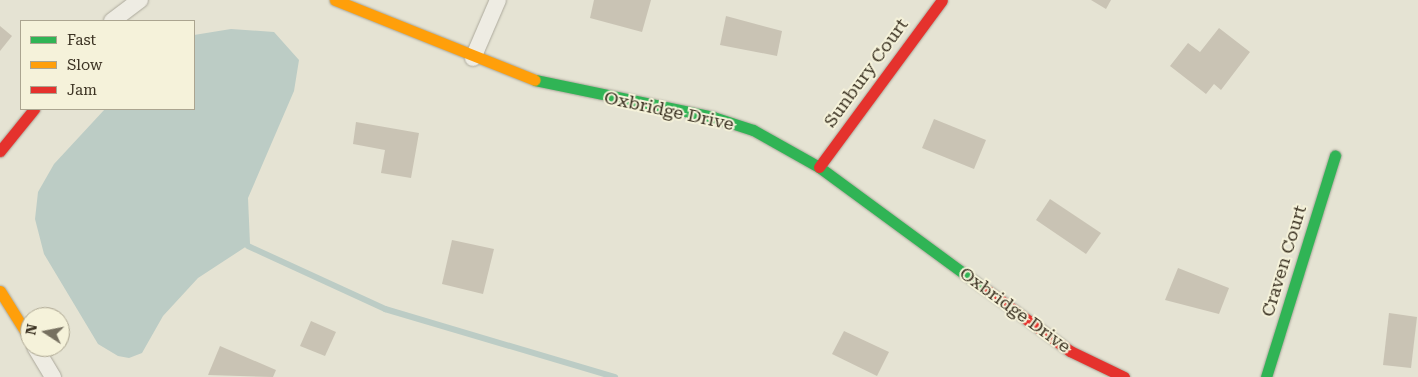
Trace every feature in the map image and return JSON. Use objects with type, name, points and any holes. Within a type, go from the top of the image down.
[{"type":"street","points":[[113,20],[140,0]]},
{"type":"street","name":"Oxbridge Drive","points":[[335,0],[473,58],[565,89],[727,121],[819,167],[1070,351],[1124,377]]},
{"type":"street","points":[[473,58],[498,0]]},
{"type":"street","name":"Sunbury Court","points":[[819,167],[942,0]]},
{"type":"street","points":[[0,151],[33,110]]},
{"type":"street","name":"Craven Court","points":[[1266,377],[1335,156]]},
{"type":"street","points":[[0,291],[20,324]]},
{"type":"street","points":[[41,357],[53,377]]},
{"type":"shaded area","points":[[231,29],[274,32],[299,60],[294,91],[248,198],[250,244],[198,278],[163,316],[142,353],[129,358],[118,356],[98,344],[44,254],[35,219],[38,192],[54,164],[104,110],[195,110],[195,35]]},
{"type":"building","points":[[594,0],[651,0],[642,32],[590,18]]},
{"type":"building","points":[[1091,0],[1111,0],[1106,9]]},
{"type":"building","points":[[726,16],[782,31],[777,56],[720,45]]},
{"type":"building","points":[[0,26],[12,36],[0,51]]},
{"type":"building","points":[[1219,28],[1250,52],[1221,90],[1214,84],[1206,94],[1170,66],[1188,43],[1200,52]]},
{"type":"building","points":[[934,119],[986,140],[974,169],[922,148]]},
{"type":"building","points":[[356,122],[419,133],[411,178],[381,173],[385,150],[353,144]]},
{"type":"building","points":[[1050,199],[1101,233],[1086,254],[1036,220]]},
{"type":"building","points":[[452,240],[494,249],[483,294],[442,284]]},
{"type":"building","points":[[1178,268],[1229,288],[1219,314],[1165,300]]},
{"type":"building","points":[[1389,313],[1417,317],[1411,368],[1383,365]]},
{"type":"building","points":[[311,321],[336,332],[325,356],[300,346]]},
{"type":"building","points":[[844,331],[889,352],[877,376],[832,354]]},
{"type":"building","points":[[220,346],[276,370],[273,377],[208,375]]},
{"type":"waterway","points":[[248,246],[385,309],[615,377]]},
{"type":"traffic: fast","points":[[535,80],[713,117],[753,130],[819,167],[988,291]]},
{"type":"traffic: fast","points":[[1266,377],[1335,156]]},
{"type":"traffic: slow","points":[[335,0],[535,80]]},
{"type":"traffic: slow","points":[[0,291],[20,323]]},
{"type":"traffic: jam","points":[[819,167],[942,0]]},
{"type":"traffic: jam","points":[[0,151],[33,110]]},
{"type":"traffic: jam","points":[[988,291],[1070,351],[1124,377]]}]
